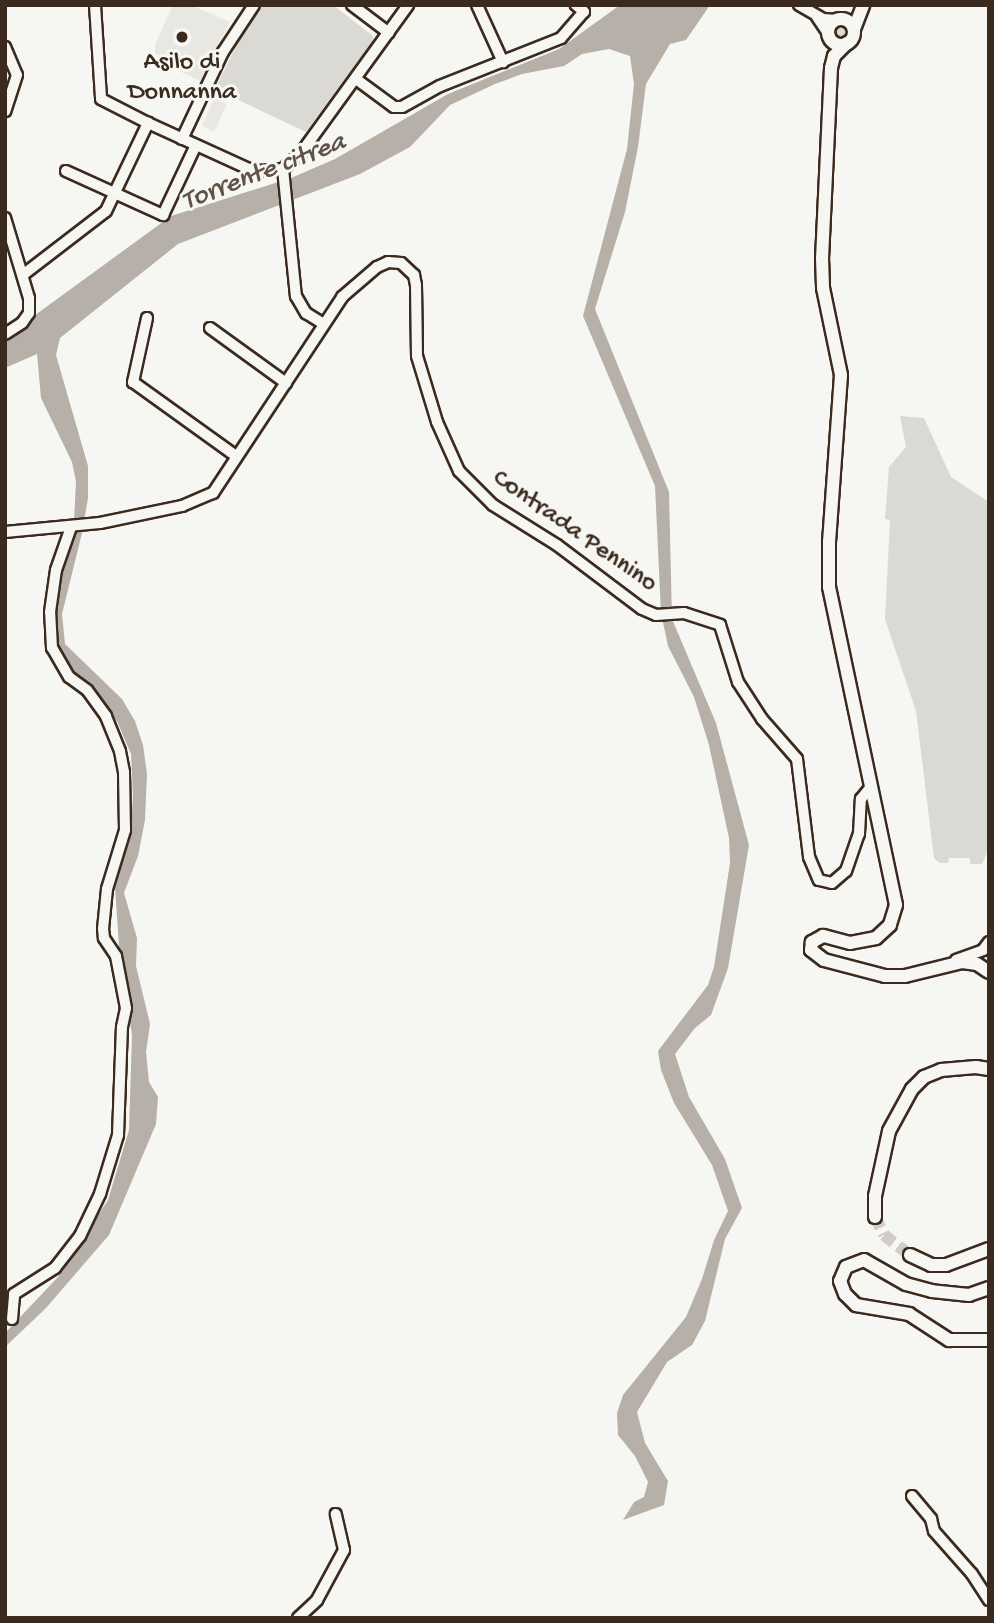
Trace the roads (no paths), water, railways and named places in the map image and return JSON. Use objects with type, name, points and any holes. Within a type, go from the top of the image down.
[{"type":"main road","points":[[862,5],[831,24],[830,36],[822,275],[841,375],[830,530],[829,587],[896,905],[890,925],[876,939],[850,943],[823,936],[812,942],[811,950],[824,960],[885,976],[905,976],[967,962],[988,970]]},
{"type":"main road","points":[[831,68],[834,56],[853,37],[862,5]]},
{"type":"main road","points":[[839,19],[849,22],[854,29]]},
{"type":"main road","points":[[830,36],[838,44],[847,43]]},
{"type":"main road","points":[[875,1217],[875,1196],[889,1131],[912,1089],[924,1077],[940,1070],[976,1067],[989,1069]]},
{"type":"main road","points":[[910,1255],[931,1265],[946,1265],[989,1249]]},
{"type":"main road","points":[[989,1288],[969,1295],[932,1291],[906,1284],[864,1260],[846,1267],[840,1281],[845,1294],[856,1305],[909,1314],[948,1340],[989,1340]]},
{"type":"street","points":[[95,5],[101,99],[249,169],[283,169],[301,153],[408,5]]},
{"type":"street","points":[[183,139],[223,52],[254,5]]},
{"type":"street","points":[[352,5],[389,33]]},
{"type":"street","points":[[477,5],[503,62]]},
{"type":"street","points":[[356,79],[394,107],[402,107],[440,86],[561,37],[584,12],[576,5]]},
{"type":"street","points":[[799,5],[814,14],[839,19]]},
{"type":"street","points":[[814,14],[830,36]]},
{"type":"street","points":[[5,47],[17,75],[5,111]]},
{"type":"street","points":[[24,274],[106,211],[148,123]]},
{"type":"street","points":[[66,171],[158,214],[166,213],[196,145]]},
{"type":"street","points":[[283,169],[296,296],[306,313],[321,323]]},
{"type":"street","points":[[5,218],[24,274],[29,298],[29,313],[22,323],[5,334]]},
{"type":"street","name":"Contrada Pennino","points":[[5,532],[85,525],[202,499],[213,493],[286,383],[321,323],[351,286],[377,267],[396,261],[414,275],[417,356],[441,432],[459,471],[493,505],[557,545],[642,609],[659,615],[673,613],[701,617],[720,625],[738,682],[762,719],[793,751],[800,768],[810,857],[819,880],[832,883],[846,871],[859,834],[860,799],[869,789]]},
{"type":"street","points":[[147,318],[134,382],[236,456]]},
{"type":"street","points":[[209,328],[286,383]]},
{"type":"street","points":[[12,1320],[14,1294],[55,1268],[80,1236],[100,1194],[118,1135],[122,1027],[126,1008],[116,956],[104,938],[103,929],[107,889],[125,830],[124,772],[120,751],[106,716],[87,690],[69,677],[52,648],[50,612],[56,570],[71,527]]},
{"type":"street","points":[[947,965],[986,950],[988,970]]},
{"type":"street","points":[[912,1496],[931,1519],[934,1531],[972,1574],[989,1600]]},
{"type":"street","points":[[298,1618],[317,1600],[344,1550],[336,1514]]},
{"type":"tunnel","points":[[875,1217],[884,1235],[910,1255]]},
{"type":"place","name":"Asilo di Donnanna","points":[[182,37]]},
{"type":"water label","name":"Torrente citrea","points":[[264,173]]}]
